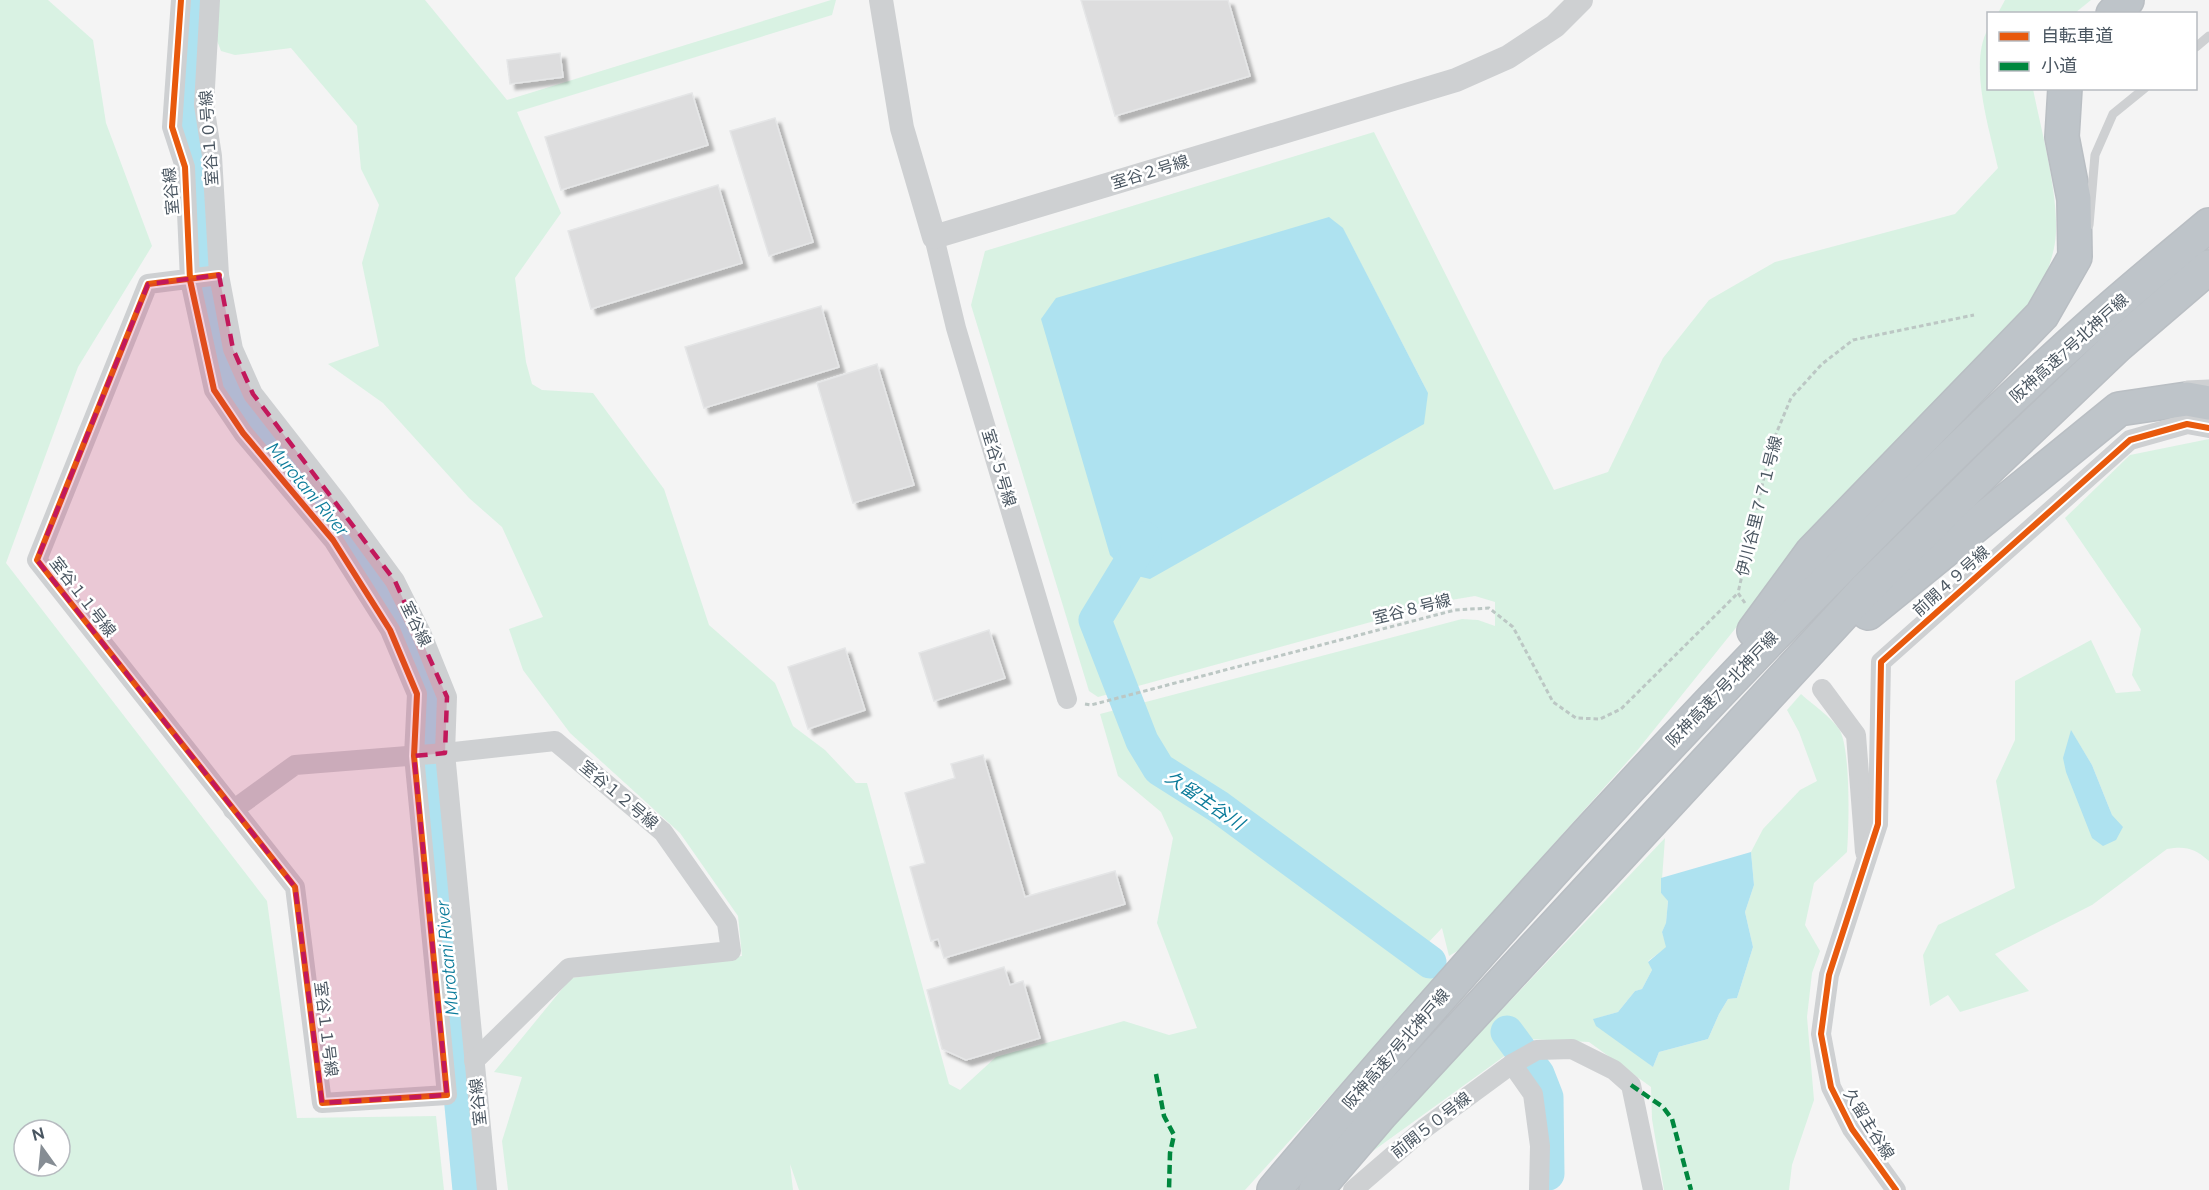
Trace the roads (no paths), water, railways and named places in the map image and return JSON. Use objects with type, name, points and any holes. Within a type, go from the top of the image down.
[{"type":"highway","points":[[2115,12],[2127,0]]},
{"type":"highway","points":[[1681,731],[1812,552],[2042,315],[2075,257],[2074,199],[2062,137],[2065,90]]},
{"type":"highway","name":"阪神高速7号北神戸線","points":[[1274,1190],[1371,1075],[1681,731],[1843,564],[1967,441],[2095,322],[2209,225]]},
{"type":"highway","name":"阪神高速7号北神戸線","points":[[1316,1190],[1381,1114],[1867,588],[2118,345],[2209,267]]},
{"type":"highway","points":[[1767,696],[2119,409],[2187,399],[2209,404]]},
{"type":"street","name":"室谷線","points":[[181,0],[172,127],[185,167],[190,280]]},
{"type":"street","name":"室谷１０号線","points":[[210,0],[204,105],[212,156],[219,275]]},
{"type":"street","points":[[881,0],[902,128],[934,237]]},
{"type":"street","name":"室谷２号線","points":[[934,237],[1456,80],[1508,57],[1556,26],[1581,0]]},
{"type":"street","name":"室谷５号線","points":[[934,237],[956,327],[1067,699]]},
{"type":"street","name":"室谷線","points":[[219,275],[233,349],[253,394],[338,503],[394,581],[422,635],[447,697],[445,753],[487,1190]]},
{"type":"street","points":[[190,280],[219,275]]},
{"type":"street","name":"室谷１１号線","points":[[190,280],[214,390],[243,433],[333,540],[390,630],[417,694],[414,756],[447,1095],[322,1103],[295,887],[37,560],[148,284],[190,280]]},
{"type":"street","name":"前開４９号線","points":[[1866,864],[1878,824],[1881,662],[2130,440],[2187,424],[2209,428]]},
{"type":"street","points":[[1822,689],[1856,735],[1866,864]]},
{"type":"street","name":"室谷１２号線","points":[[233,810],[295,765],[414,756],[555,741],[663,832],[727,923],[731,951],[569,968],[474,1061]]},
{"type":"street","name":"久留主谷線","points":[[1866,864],[1829,975],[1821,1034],[1831,1087],[1852,1129],[1896,1190]]},
{"type":"street","points":[[1539,1190],[1540,1146],[1533,1094],[1522,1059],[1537,1050],[1572,1049],[1614,1070],[1631,1085],[1653,1190]]},
{"type":"street","name":"前開５０号線","points":[[1353,1190],[1425,1128],[1522,1059]]},
{"type":"lane","points":[[2197,46],[2209,36]]},
{"type":"lane","points":[[2075,257],[2090,224],[2095,155],[2113,114],[2143,90]]},
{"type":"lane","points":[[2181,385],[2209,384]]},
{"type":"lane","points":[[2119,409],[2160,393]]},
{"type":"water","points":[[1329,217],[1343,228],[1428,393],[1424,424],[1150,579],[1129,574],[1110,555],[1041,319],[1056,298]]},
{"type":"water","points":[[2071,730],[2092,765],[2112,815],[2123,827],[2116,840],[2103,846],[2092,838],[2066,772],[2063,758]]},
{"type":"water","points":[[1751,852],[1754,885],[1745,912],[1753,947],[1737,998],[1728,999],[1708,1039],[1659,1052],[1653,1067],[1596,1026],[1593,1019],[1618,1012],[1635,991],[1642,989],[1652,970],[1648,962],[1666,947],[1662,932],[1666,923],[1668,901],[1661,893],[1661,878]]},
{"type":"waterway","name":"Murotani River","points":[[196,0],[190,96],[198,163],[200,261],[223,368],[241,410],[317,494],[358,550],[399,622],[429,696],[434,822],[469,1190]]},
{"type":"waterway","name":"久留主谷川","points":[[1145,538],[1095,620],[1142,741],[1159,769],[1219,807],[1430,962]]},
{"type":"waterway","name":"久留主谷川","points":[[1507,1032],[1538,1074],[1547,1097],[1548,1174]]}]
